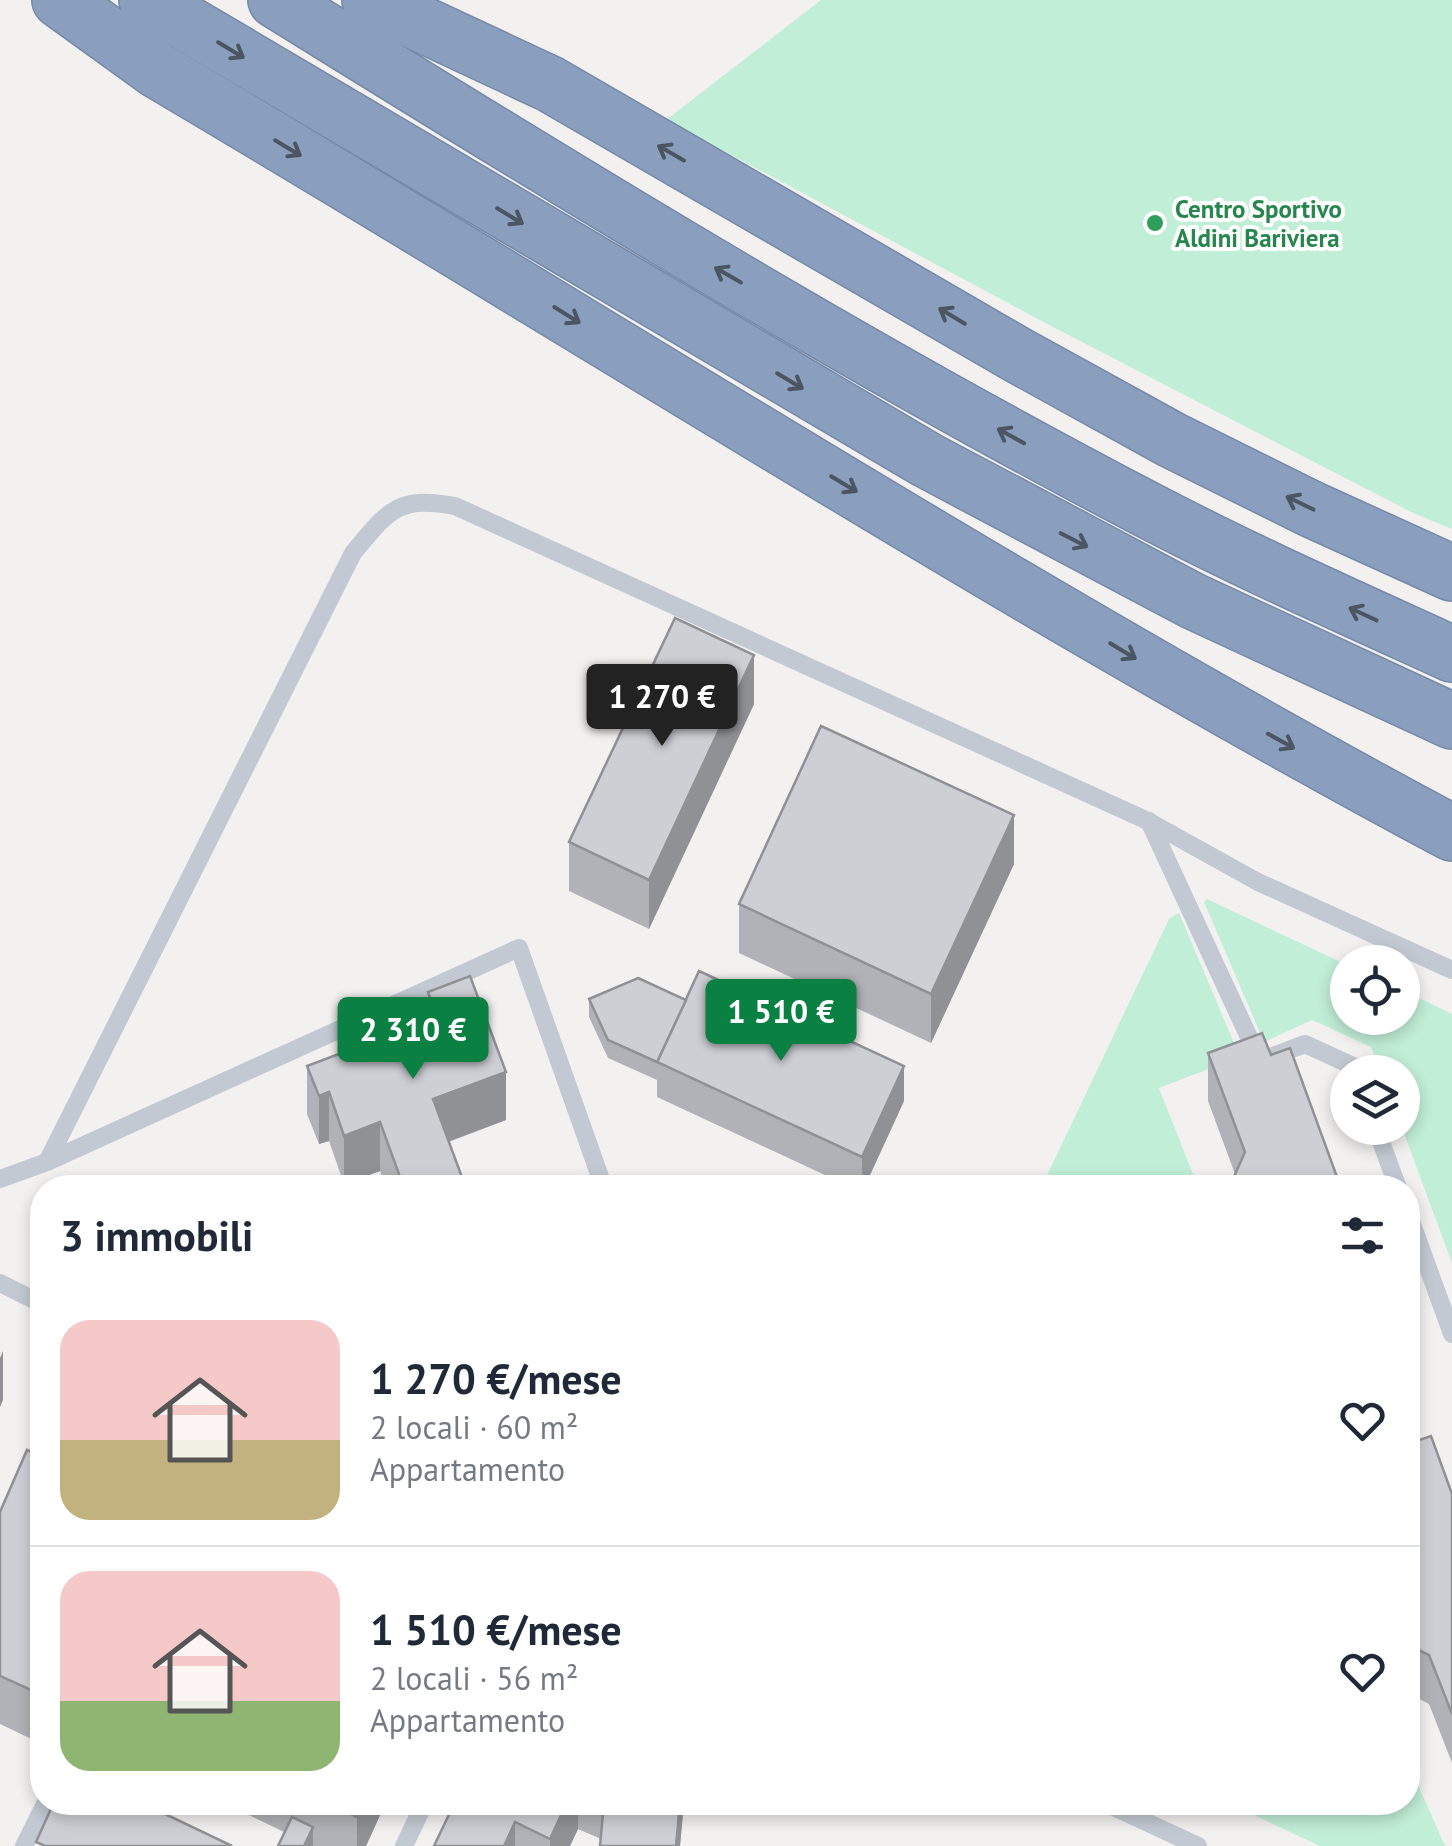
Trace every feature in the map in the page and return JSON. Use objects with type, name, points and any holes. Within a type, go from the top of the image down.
[{"type":"highway","points":[[60,0],[157,70],[989,572],[1196,693],[1452,833]]},
{"type":"highway","points":[[147,0],[944,470],[1193,601],[1452,721]]},
{"type":"highway","points":[[276,0],[564,180],[1044,455],[1258,565],[1452,654]]},
{"type":"highway","points":[[296,0],[582,150],[1055,420],[1263,526],[1452,613]]},
{"type":"highway","points":[[370,0],[550,84],[1172,440],[1452,573]]},
{"type":"lane","points":[[47,1162],[353,552],[387,512],[424,500],[455,506],[1148,821],[1258,882],[1452,970]]},
{"type":"lane","points":[[1148,821],[1260,1061],[1305,1044],[1330,1055]]},
{"type":"lane","points":[[0,1179],[47,1162],[519,948],[599,1175]]},
{"type":"lane","points":[[1382,1145],[1393,1175]]},
{"type":"lane","points":[[1420,1246],[1452,1334]]},
{"type":"lane","points":[[0,1283],[30,1298]]},
{"type":"lane","points":[[24,1846],[40,1815]]},
{"type":"lane","points":[[404,1846],[419,1815]]},
{"type":"lane","points":[[1130,1815],[1198,1846]]},
{"type":"green space","name":"Centro Sportivo Aldini Bariviera","points":[[821,0],[1452,0],[1452,529],[1413,513],[1051,326],[666,120]]},
{"type":"green space","points":[[1207,899],[1330,957],[1330,1028],[1312,1020],[1264,1042],[1204,902]]},
{"type":"green space","points":[[1179,913],[1240,1057],[1159,1088],[1193,1175],[1047,1175],[1169,919]]},
{"type":"green space","points":[[1420,998],[1452,1014],[1452,1263],[1408,1145],[1420,1145],[1420,1055],[1374,1055],[1371,1047],[1345,1035],[1420,1035]]},
{"type":"green space","points":[[1420,1789],[1445,1846],[1320,1846],[1254,1815],[1420,1815]]},
{"type":"building","points":[[675,618],[754,655],[649,880],[569,842]]},
{"type":"building","points":[[821,726],[1014,815],[931,994],[739,904]]},
{"type":"building","points":[[699,971],[904,1066],[862,1157],[657,1062]]},
{"type":"building","points":[[470,976],[506,1072],[433,1099],[461,1175],[399,1175],[380,1122],[344,1136],[329,1092],[319,1096],[307,1066],[347,1051],[343,1039],[406,1016],[412,1031],[438,1021],[428,992]]},
{"type":"building","points":[[638,978],[686,1000],[657,1062],[608,1040],[589,999]]},
{"type":"building","points":[[1262,1033],[1271,1055],[1290,1048],[1336,1175],[1235,1175],[1245,1152],[1208,1053]]},
{"type":"building","points":[[1431,1436],[1452,1494],[1452,1714],[1429,1655],[1420,1651],[1420,1440]]},
{"type":"building","points":[[27,1450],[30,1690],[0,1676],[0,1512]]},
{"type":"building","points":[[48,1815],[167,1815],[232,1846],[45,1846],[36,1842]]},
{"type":"building","points":[[449,1815],[561,1815],[550,1839],[515,1822],[504,1846],[434,1846]]},
{"type":"building","points":[[603,1815],[679,1815],[676,1846],[600,1846]]},
{"type":"building","points":[[292,1817],[313,1827],[304,1846],[278,1846]]},
{"type":"place","name":"Centro Sportivo Aldini Bariviera","points":[[1155,223]]}]
